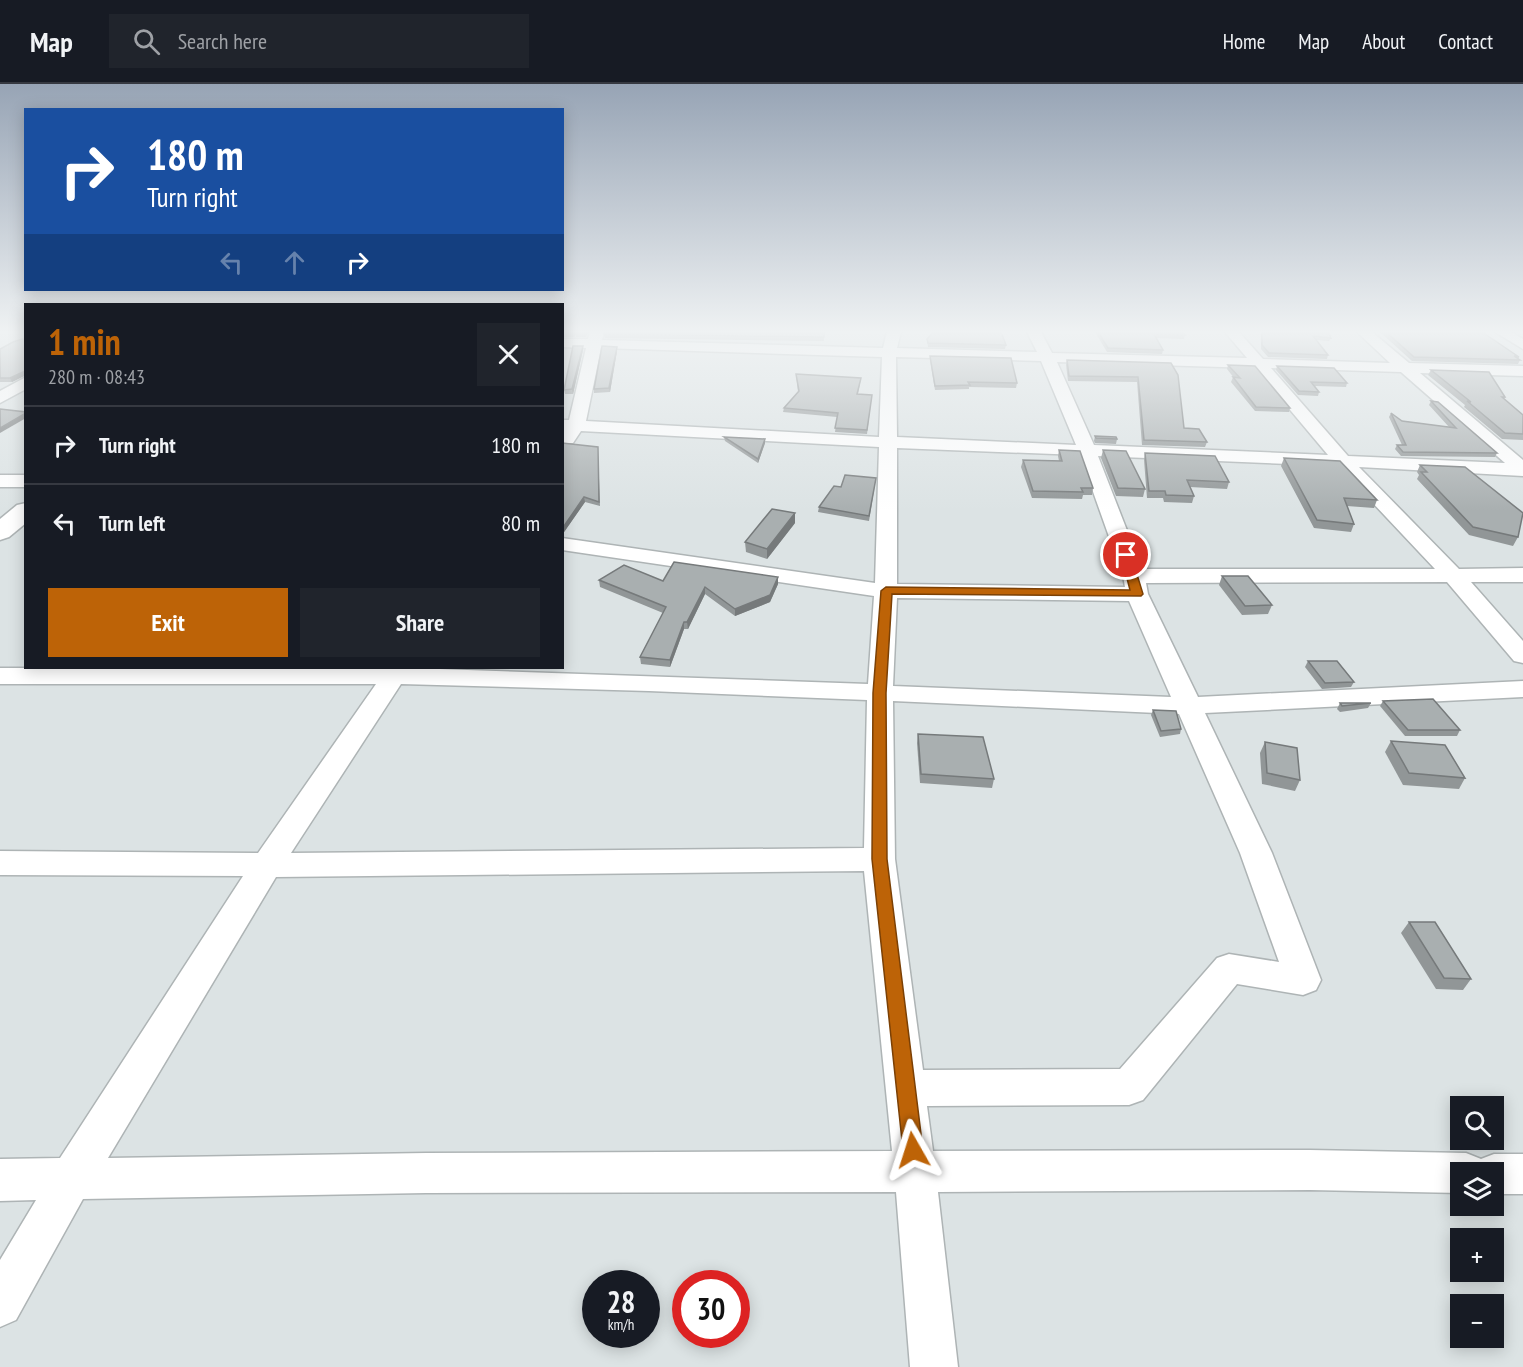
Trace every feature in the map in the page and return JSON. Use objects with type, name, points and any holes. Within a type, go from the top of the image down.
[{"type":"street","points":[[580,392],[569,426],[889,443],[1342,460],[1523,470]]},
{"type":"street","points":[[890,392],[886,591],[880,693],[879,859],[915,1171],[934,1367]]},
{"type":"street","points":[[906,1088],[1129,1088],[1229,968],[1303,980],[1256,853],[1135,585],[1088,452],[1062,392]]},
{"type":"street","points":[[1282,392],[1342,460],[1453,575],[1523,656]]},
{"type":"street","points":[[1432,392],[1523,470]]},
{"type":"street","points":[[2,396],[24,395]]},
{"type":"street","points":[[0,481],[24,481]]},
{"type":"street","points":[[0,532],[24,512]]},
{"type":"street","points":[[564,544],[886,591],[1523,575]]},
{"type":"street","points":[[0,676],[396,672],[1188,706],[1523,689]]},
{"type":"street","points":[[0,1304],[72,1178],[267,865],[396,672]]},
{"type":"street","points":[[0,863],[267,865],[879,859]]},
{"type":"street","points":[[0,1180],[438,1173],[1310,1170],[1450,1173]]},
{"type":"street","points":[[1504,1174],[1523,1174]]},
{"type":"building","points":[[798,392],[858,392],[857,394],[872,395],[867,430],[835,428],[838,413],[784,408]]},
{"type":"building","points":[[1139,392],[1180,392],[1184,428],[1199,429],[1207,442],[1144,440]]},
{"type":"building","points":[[1244,392],[1277,392],[1290,408],[1256,407]]},
{"type":"building","points":[[1458,392],[1502,392],[1505,397],[1502,397],[1523,415],[1523,434],[1505,433],[1467,401],[1471,402]]},
{"type":"building","points":[[1431,401],[1438,402],[1497,453],[1403,452],[1397,445],[1406,445],[1391,413],[1402,421],[1456,428]]},
{"type":"building","points":[[0,409],[24,412],[24,414],[0,428]]},
{"type":"building","points":[[1095,436],[1116,437],[1117,439],[1096,438]]},
{"type":"building","points":[[724,437],[765,439],[758,459]]},
{"type":"building","points":[[564,443],[598,447],[599,502],[584,497],[564,526]]},
{"type":"building","points":[[1059,450],[1080,451],[1093,488],[1081,488],[1083,492],[1033,491],[1023,460],[1062,461]]},
{"type":"building","points":[[1103,450],[1126,451],[1145,489],[1118,488]]},
{"type":"building","points":[[1145,453],[1215,456],[1229,482],[1187,480],[1194,496],[1166,495],[1165,491],[1149,491]]},
{"type":"building","points":[[1284,458],[1340,461],[1377,500],[1344,498],[1354,524],[1317,520]]},
{"type":"building","points":[[1420,465],[1465,467],[1523,513],[1518,537],[1473,527],[1421,472],[1427,472]]},
{"type":"building","points":[[845,475],[876,478],[869,516],[819,507],[834,486],[841,487]]},
{"type":"building","points":[[772,509],[795,513],[767,549],[745,542]]},
{"type":"building","points":[[674,562],[778,577],[770,595],[735,609],[705,587],[687,622],[684,622],[670,660],[640,657],[666,607],[599,580],[624,565],[663,581]]},
{"type":"building","points":[[1222,576],[1248,576],[1272,605],[1245,606]]},
{"type":"building","points":[[1308,661],[1337,661],[1354,682],[1325,683]]},
{"type":"building","points":[[1433,699],[1460,730],[1408,730],[1383,701]]},
{"type":"building","points":[[1340,703],[1371,703],[1342,706]]},
{"type":"building","points":[[1153,710],[1176,711],[1181,729],[1161,731]]},
{"type":"building","points":[[918,734],[983,737],[994,779],[921,774]]},
{"type":"building","points":[[1391,741],[1445,745],[1465,778],[1409,773]]},
{"type":"building","points":[[1265,742],[1297,748],[1300,780],[1267,773]]},
{"type":"building","points":[[1409,922],[1435,922],[1471,979],[1444,978]]},
{"type":"route","points":[[913,1150],[879,859],[880,693],[886,591],[1137,594],[1134,576],[1126,555]]}]
